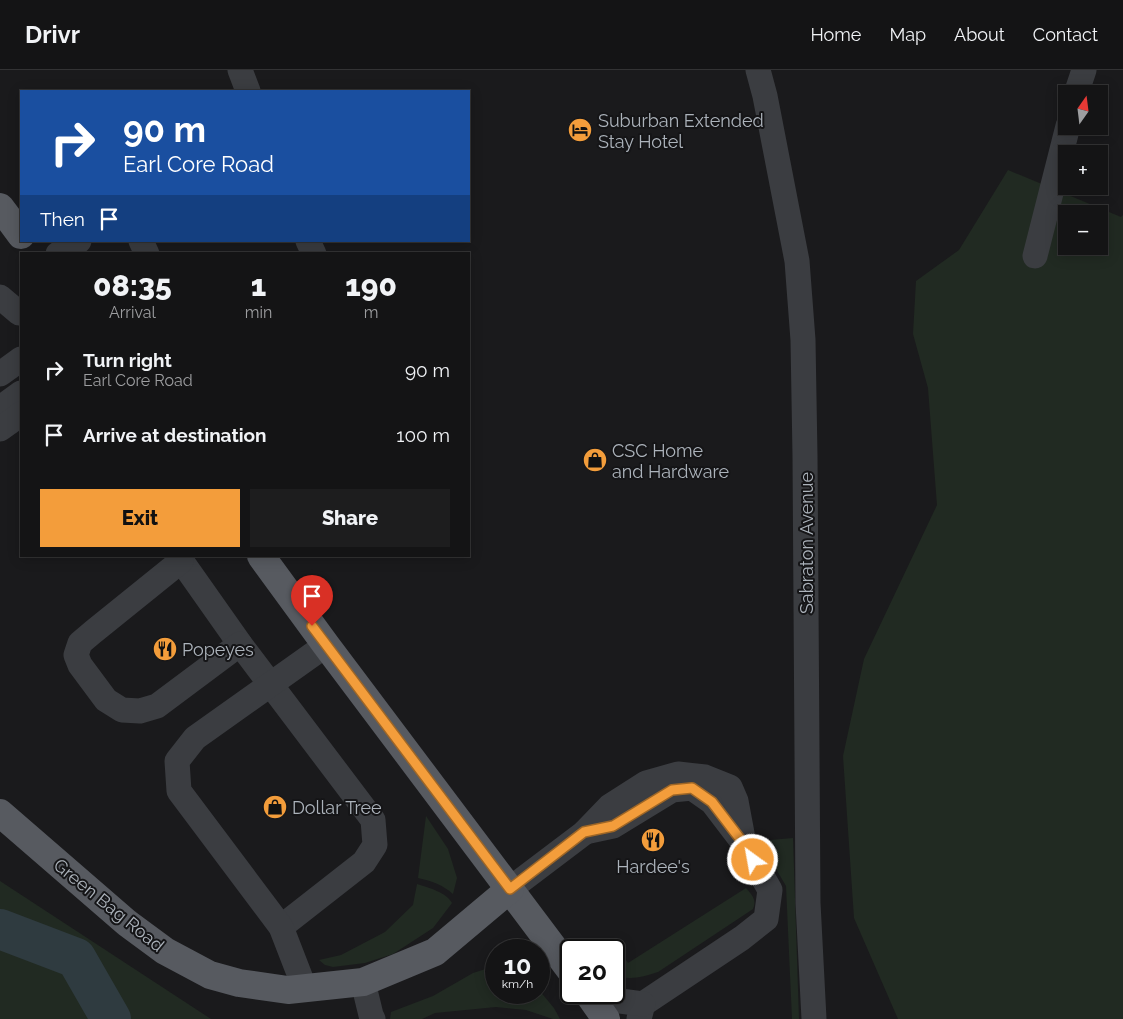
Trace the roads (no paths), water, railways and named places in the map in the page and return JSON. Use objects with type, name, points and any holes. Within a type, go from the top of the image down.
[{"type":"main road","points":[[2,212],[20,234]]},
{"type":"main road","points":[[262,557],[560,956]]},
{"type":"main road","name":"Green Bag Road","points":[[0,813],[127,923],[165,951],[210,975],[240,983],[297,989],[364,982],[435,952],[510,889]]},
{"type":"main road","points":[[595,1004],[606,1019]]},
{"type":"street","points":[[240,70],[248,90]]},
{"type":"street","name":"Sabraton Avenue","points":[[758,70],[765,96],[797,261],[803,340],[808,903],[814,1019]]},
{"type":"street","points":[[1035,256],[1066,135]]},
{"type":"street","points":[[61,252],[77,242]]},
{"type":"street","points":[[0,374],[20,360]]},
{"type":"street","points":[[0,408],[20,394]]},
{"type":"street","points":[[0,429],[20,415]]},
{"type":"street","points":[[236,638],[163,702],[157,706],[140,711],[122,710],[106,700],[80,665],[76,655],[80,643],[180,558],[236,638],[373,820],[375,844],[364,862],[281,927]]},
{"type":"street","points":[[297,989],[281,927],[179,790],[177,761],[195,738],[326,645]]},
{"type":"street","points":[[510,889],[584,832],[610,806],[646,782],[678,774],[705,777],[730,787],[736,802],[744,844],[770,890],[766,919],[641,1011],[618,1004]]},
{"type":"street","points":[[364,982],[373,1019]]},
{"type":"waterway","points":[[0,929],[76,958],[111,1019]]},
{"type":"place","name":"Suburban Extended Stay Hotel","points":[[580,130]]},
{"type":"place","name":"CSC Home and Hardware","points":[[595,460]]},
{"type":"place","name":"Popeyes","points":[[165,649]]},
{"type":"place","name":"Dollar Tree","points":[[275,807]]},
{"type":"place","name":"Hardee's","points":[[653,840]]}]
